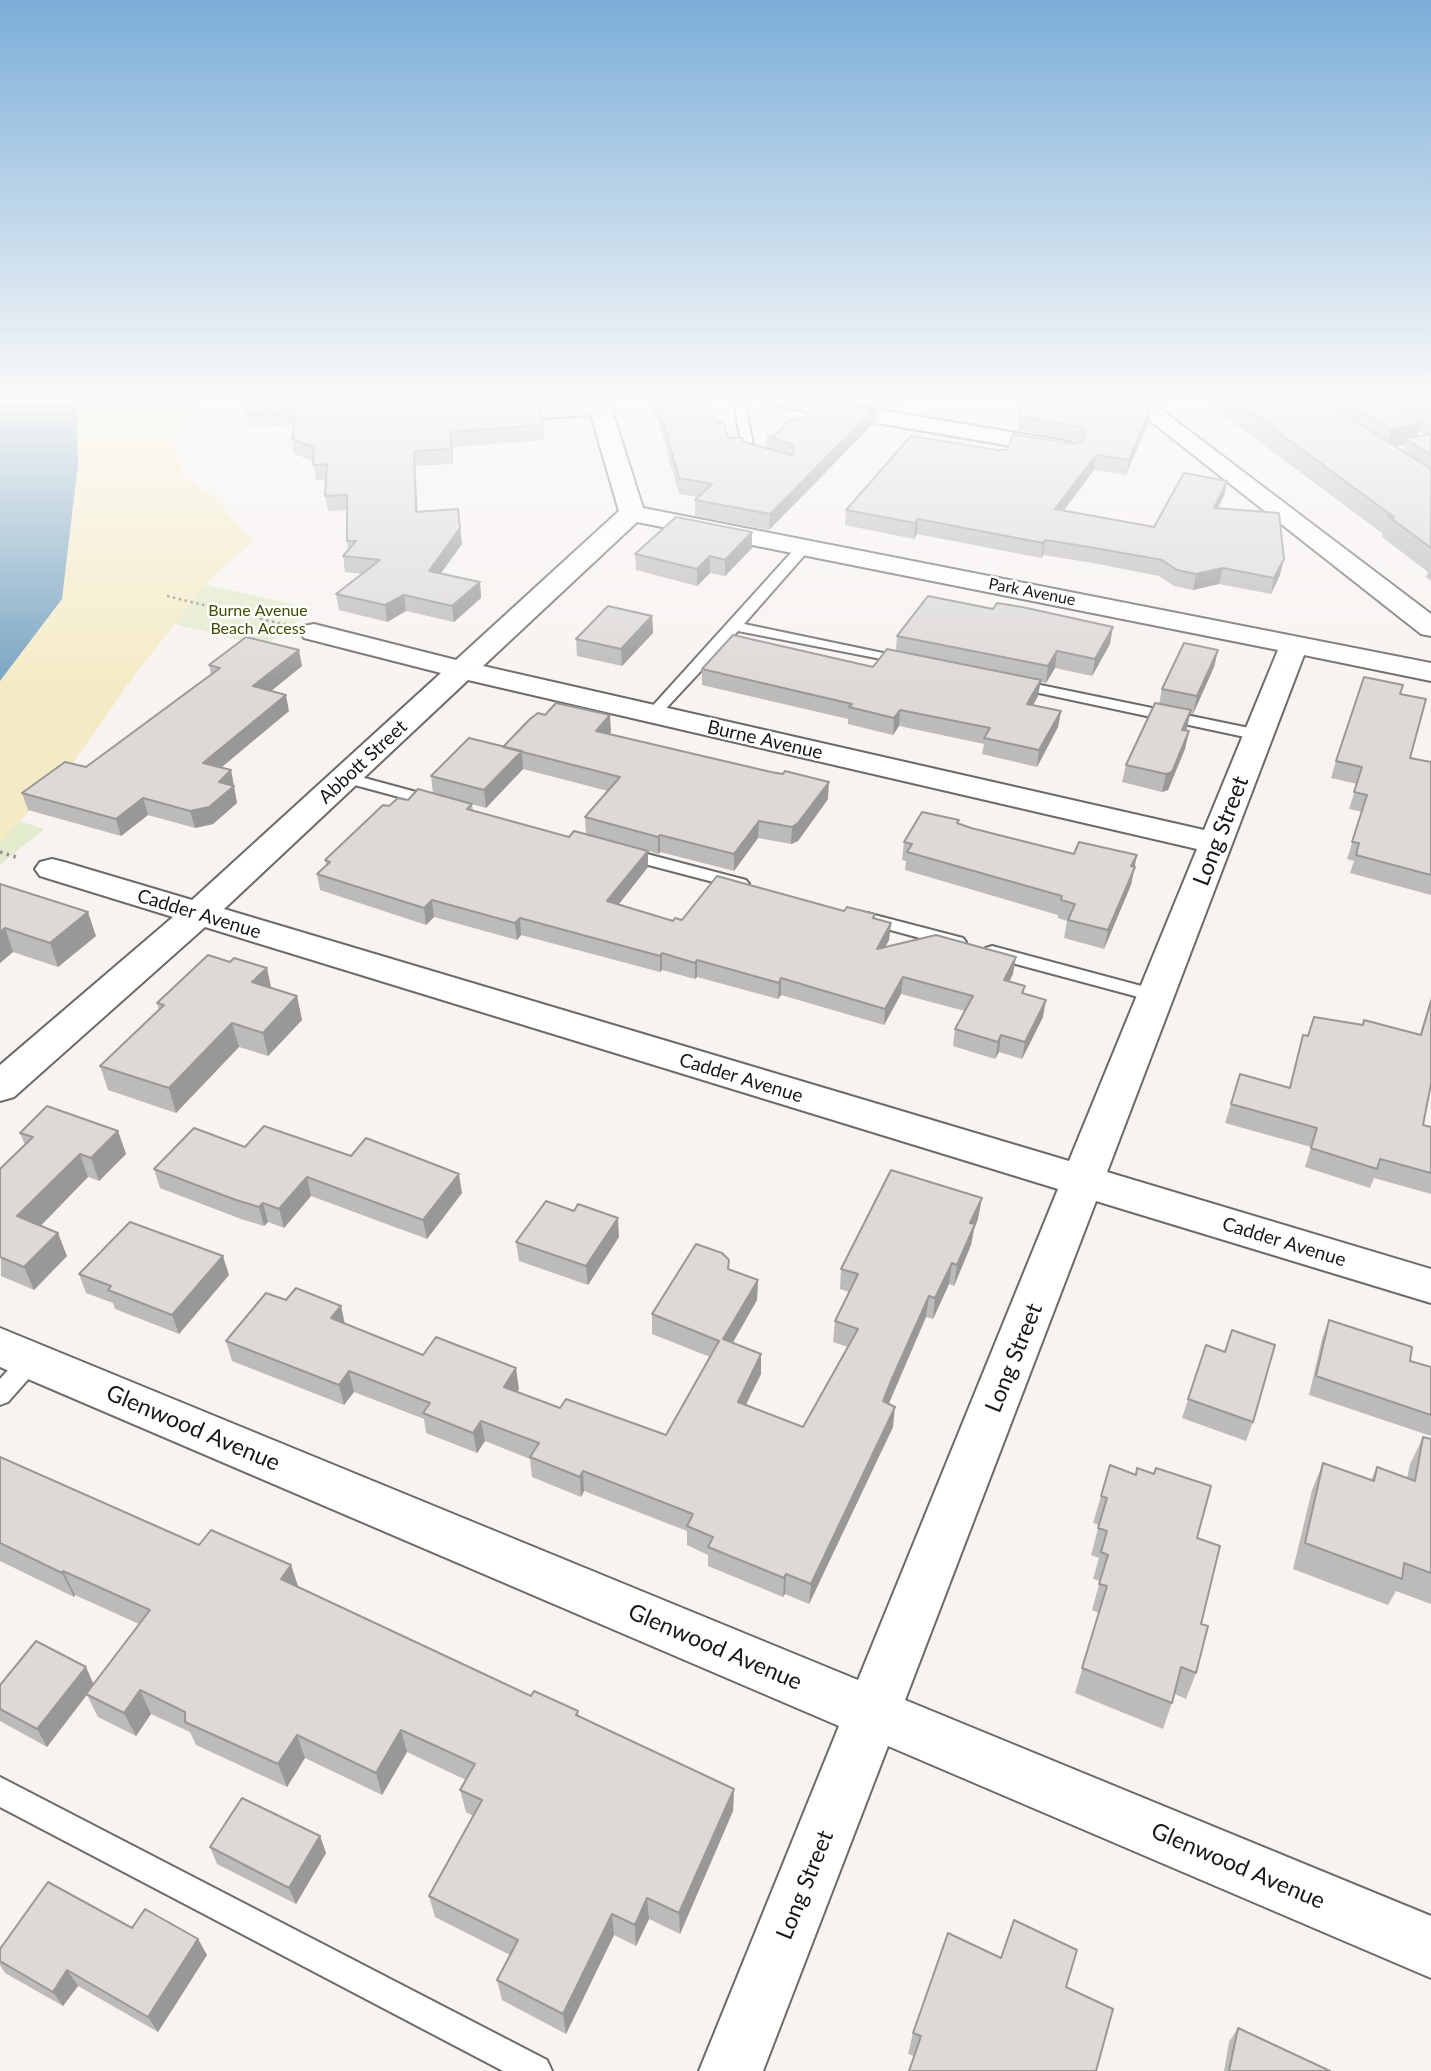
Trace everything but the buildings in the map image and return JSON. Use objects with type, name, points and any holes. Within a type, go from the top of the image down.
[{"type":"street","points":[[626,495],[632,513]]},
{"type":"street","points":[[1258,495],[1431,628]]},
{"type":"street","name":"Park Avenue","points":[[632,513],[1431,672]]},
{"type":"street","name":"Abbott Street","points":[[0,1087],[198,914],[632,513]]},
{"type":"street","name":"Burne Avenue","points":[[314,632],[463,670],[1216,843]]},
{"type":"street","name":"Long Street","points":[[731,2071],[1294,645]]},
{"type":"street","name":"Cadder Avenue","points":[[52,869],[1431,1286]]},
{"type":"street","name":"Glenwood Avenue","points":[[10,1367],[872,1714],[1431,1947]]},
{"type":"lane","points":[[653,714],[804,547]]},
{"type":"lane","points":[[735,626],[923,665]]},
{"type":"lane","points":[[1004,682],[1259,735]]},
{"type":"lane","points":[[346,778],[454,807]]},
{"type":"lane","points":[[603,847],[751,887]]},
{"type":"lane","points":[[846,912],[1157,996]]},
{"type":"lane","points":[[0,1791],[536,2071]]},
{"type":"path","points":[[167,596],[314,632]]},
{"type":"green space","name":"Burne Avenue Beach Access","points":[[200,583],[313,609],[265,646],[124,612]]},
{"type":"green space","points":[[0,815],[44,829],[0,865]]},
{"type":"sand","points":[[74,495],[209,495],[253,542],[212,577],[131,680],[71,766],[0,843],[0,681],[62,599]]},
{"type":"water","points":[[0,495],[74,495],[62,599],[0,681]]}]
